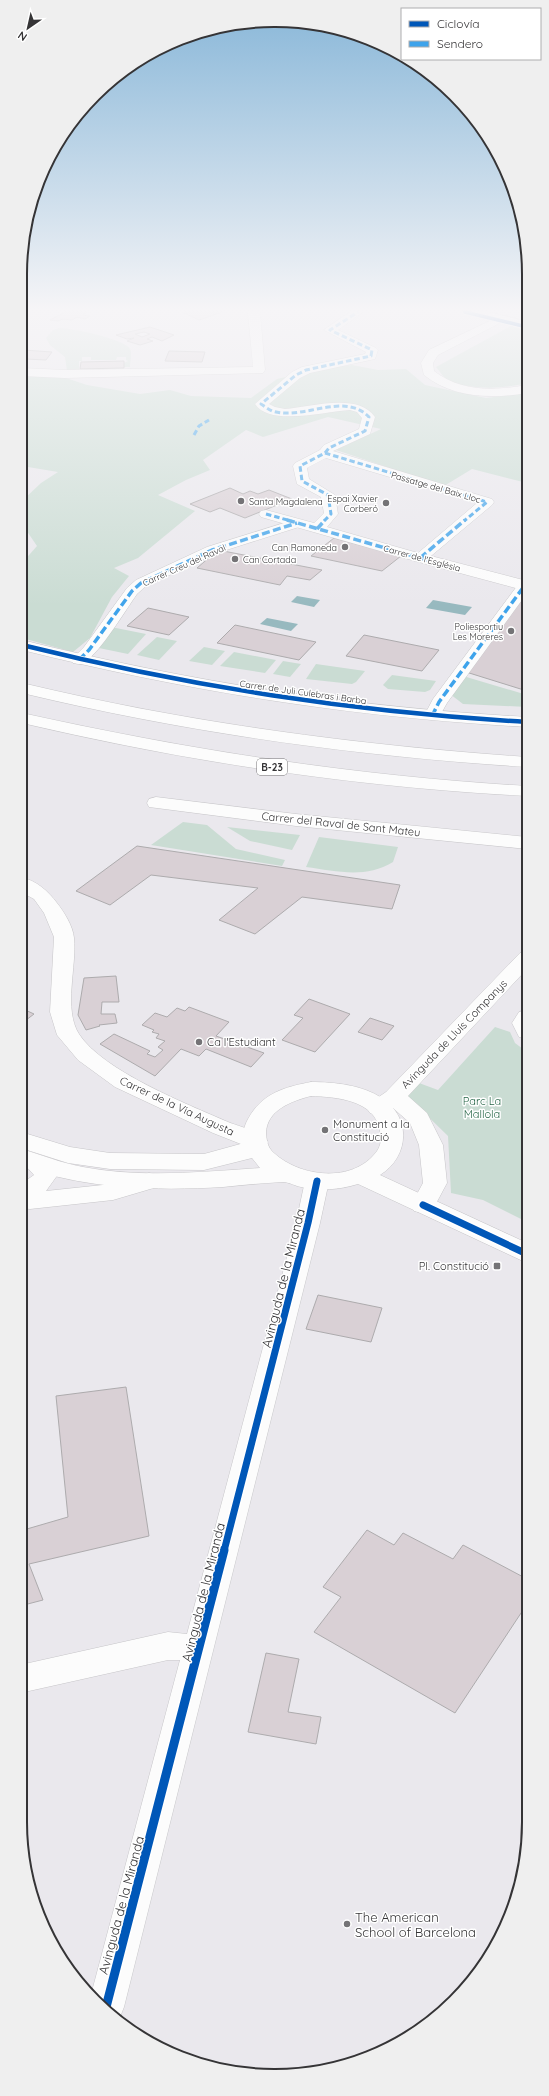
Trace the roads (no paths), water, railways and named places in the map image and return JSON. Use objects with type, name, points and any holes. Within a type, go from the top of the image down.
[{"type":"main road","points":[[276,410],[289,412],[316,410]]},
{"type":"main road","points":[[317,529],[331,514],[328,495],[305,484],[302,481],[299,468],[303,463],[325,453],[329,448],[365,431],[368,421],[367,413],[360,410]]},
{"type":"main road","name":"Passatge del Baix Lloc","points":[[325,453],[487,502],[420,558]]},
{"type":"main road","name":"Carrer de l'Església","points":[[266,514],[420,558],[522,585]]},
{"type":"main road","name":"Carrer de Juli Culebras i Barba","points":[[27,646],[79,660],[219,689],[351,709],[522,722]]},
{"type":"main road","points":[[27,689],[123,712],[239,732],[415,754],[522,762]]},
{"type":"main road","name":"B-23","points":[[27,719],[160,748],[251,764],[415,783],[522,791]]},
{"type":"main road","name":"Carrer del Raval de Sant Mateu","points":[[156,803],[288,819],[522,843]]},
{"type":"main road","name":"Carrer de la Via Augusta","points":[[27,887],[41,895],[54,914],[64,937],[61,1012],[68,1034],[86,1054],[123,1082],[257,1145]]},
{"type":"main road","name":"Avinguda de Lluís Companys","points":[[386,1102],[522,963]]},
{"type":"main road","points":[[288,1174],[270,1163],[257,1145],[255,1127],[262,1114],[274,1102],[291,1094],[312,1089],[343,1091],[363,1098],[386,1102],[419,1118],[431,1145],[435,1183],[423,1206]]},
{"type":"main road","points":[[28,1161],[77,1174],[149,1181],[288,1174],[317,1181],[340,1180],[360,1175],[384,1158],[392,1144],[393,1136],[386,1102]]},
{"type":"main road","points":[[27,1142],[68,1154],[110,1161],[204,1162],[243,1151],[257,1145]]},
{"type":"main road","points":[[27,1191],[33,1189],[41,1183],[47,1173],[28,1161]]},
{"type":"main road","points":[[360,1175],[522,1252]]},
{"type":"main road","points":[[27,1201],[113,1192],[149,1181]]},
{"type":"main road","name":"Avinguda de la Miranda","points":[[107,2004],[200,1648],[304,1238],[317,1181]]},
{"type":"main road","points":[[27,1677],[168,1646],[200,1648]]},
{"type":"street","name":"Carrer Creu del Raval","points":[[79,660],[89,650],[132,591],[141,583],[212,550],[297,523]]},
{"type":"street","points":[[432,716],[439,702],[522,591]]},
{"type":"water","points":[[297,596],[320,600],[314,607],[291,602]]},
{"type":"water","points":[[433,600],[472,607],[465,615],[426,608]]},
{"type":"water","points":[[267,618],[298,624],[291,631],[260,624]]},
{"type":"place","name":"Santa Magdalena","points":[[241,501]]},
{"type":"place","name":"Espai Xavier Corberó","points":[[386,503]]},
{"type":"place","name":"Can Ramoneda","points":[[345,547]]},
{"type":"place","name":"Can Cortada","points":[[235,559]]},
{"type":"place","name":"Poliesportiu Les Moreres","points":[[511,631]]},
{"type":"place","name":"Ca l'Estudiant","points":[[199,1042]]},
{"type":"place","name":"Monument a la Constitució","points":[[325,1130]]},
{"type":"place","name":"Pl. Constitució","points":[[497,1266]]},
{"type":"place","name":"The American School of Barcelona","points":[[347,1924]]},
{"type":"park label","name":"Parc La Mallola","points":[[482,1107]]}]
